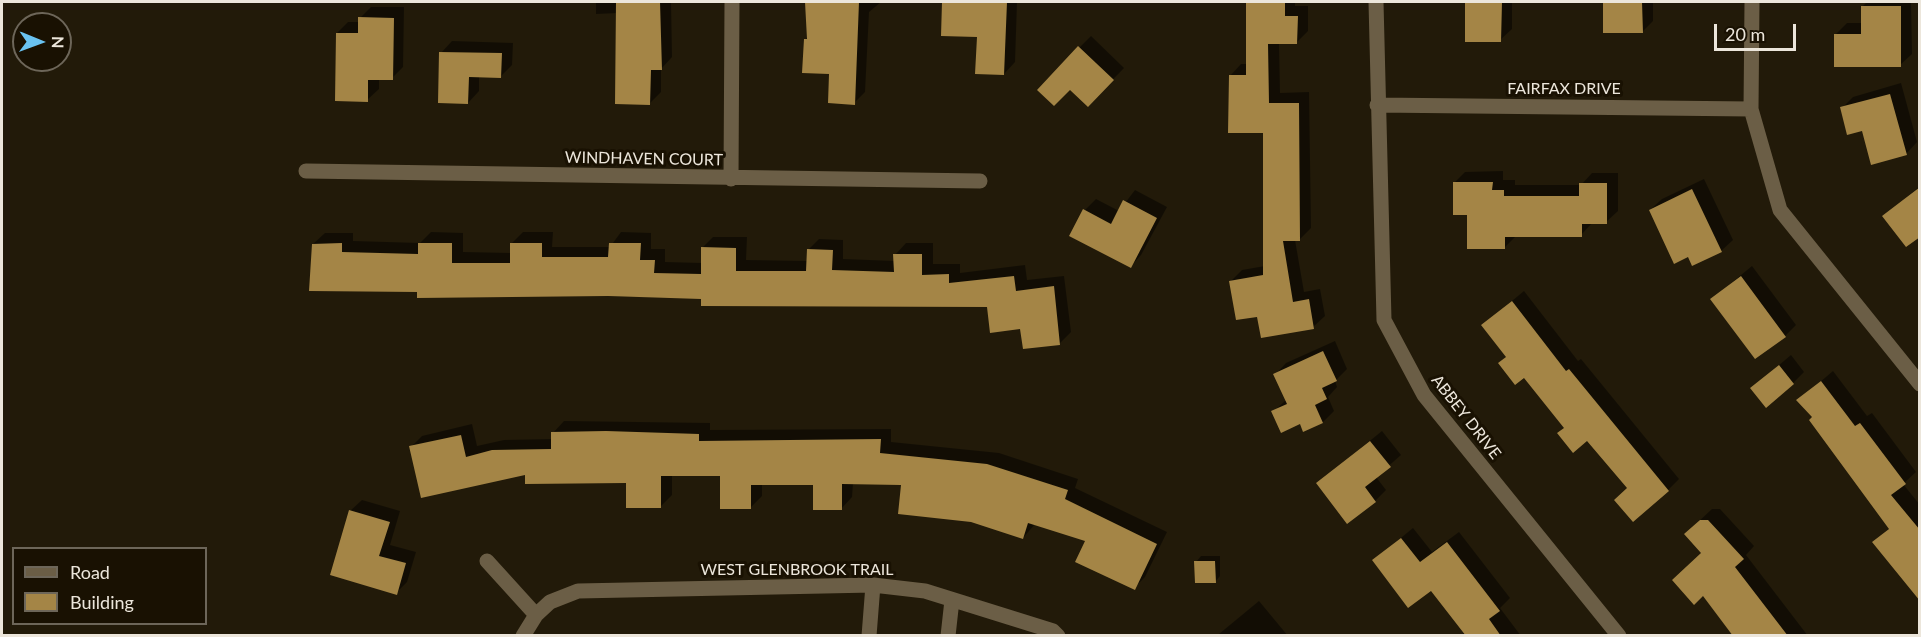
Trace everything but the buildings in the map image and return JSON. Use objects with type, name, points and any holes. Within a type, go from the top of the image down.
[{"type":"street","points":[[731,179],[732,2]]},
{"type":"street","name":"ABBEY DRIVE","points":[[1376,2],[1384,320],[1424,395],[1619,636]]},
{"type":"street","points":[[1752,2],[1751,109],[1780,210],[1920,384]]},
{"type":"street","name":"FAIRFAX DRIVE","points":[[1377,105],[1751,109]]},
{"type":"street","name":"WINDHAVEN COURT","points":[[306,171],[980,181]]},
{"type":"street","points":[[487,561],[536,615]]},
{"type":"street","points":[[869,636],[873,585]]},
{"type":"street","name":"WEST GLENBROOK TRAIL","points":[[523,636],[536,615],[550,602],[563,594],[578,591],[873,585],[925,591],[1053,631],[1058,636]]},
{"type":"street","points":[[948,636],[952,600]]}]
